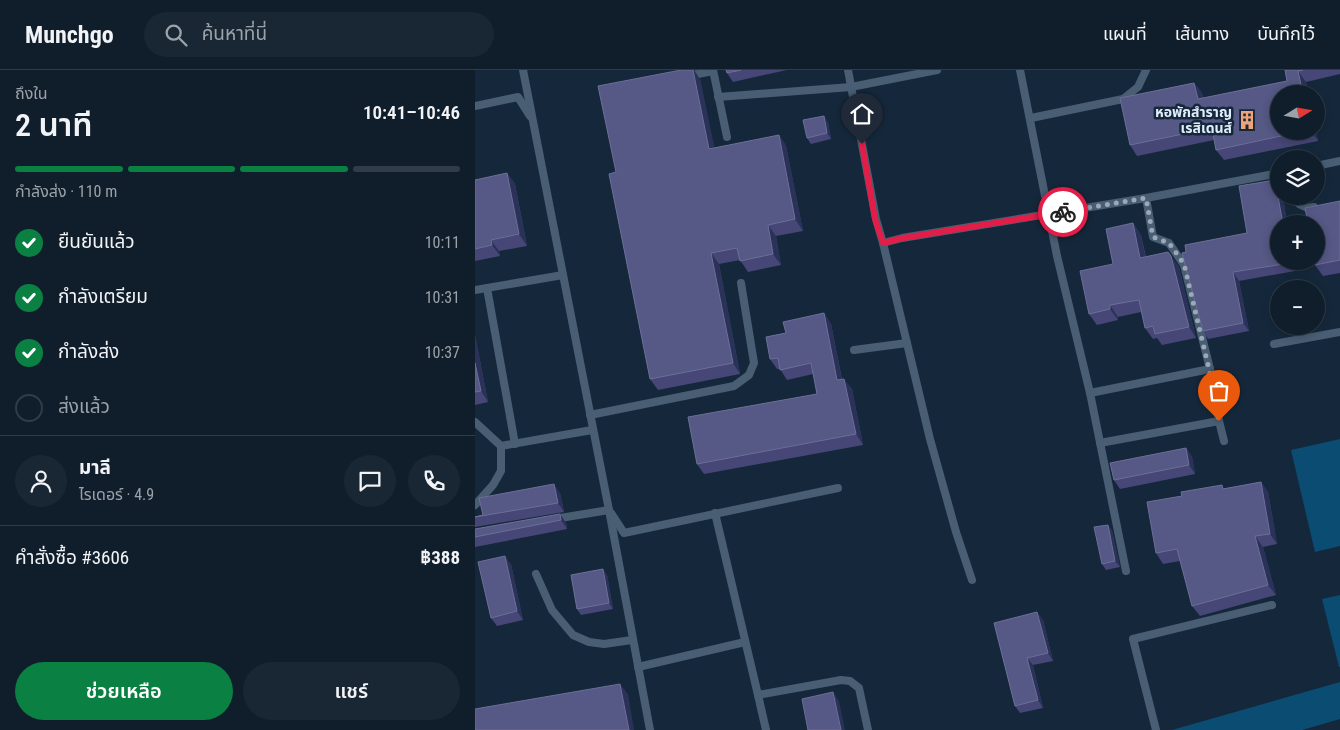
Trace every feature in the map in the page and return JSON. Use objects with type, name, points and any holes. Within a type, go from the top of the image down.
[{"type":"lane","points":[[523,70],[650,730]]},
{"type":"lane","points":[[683,77],[713,70],[727,137]]},
{"type":"lane","points":[[848,70],[875,219],[883,243],[930,439],[971,580]]},
{"type":"lane","points":[[718,96],[851,87],[937,70]]},
{"type":"lane","points":[[1021,70],[1048,214],[1091,393],[1126,571]]},
{"type":"lane","points":[[1031,118],[1123,99],[1137,87],[1145,70]]},
{"type":"lane","points":[[475,106],[518,97],[533,120]]},
{"type":"lane","points":[[1325,164],[1340,161]]},
{"type":"lane","points":[[883,243],[1270,175]]},
{"type":"lane","points":[[1146,198],[1153,237],[1169,243],[1184,264],[1224,441]]},
{"type":"lane","points":[[1300,205],[1309,208],[1324,206]]},
{"type":"lane","points":[[475,290],[563,275]]},
{"type":"lane","points":[[590,415],[735,386],[749,376],[754,363],[741,283]]},
{"type":"lane","points":[[487,288],[515,444]]},
{"type":"lane","points":[[1274,344],[1340,332]]},
{"type":"lane","points":[[854,350],[907,343]]},
{"type":"lane","points":[[1091,393],[1209,369]]},
{"type":"lane","points":[[1100,443],[1219,421]]},
{"type":"lane","points":[[475,422],[501,446],[501,471],[493,485],[475,505]]},
{"type":"lane","points":[[501,446],[592,430]]},
{"type":"lane","points":[[609,510],[624,533],[839,488]]},
{"type":"lane","points":[[542,522],[609,510]]},
{"type":"lane","points":[[715,513],[767,730]]},
{"type":"lane","points":[[536,574],[552,610],[573,635],[589,642],[603,644],[632,640]]},
{"type":"lane","points":[[1156,730],[1133,640],[1272,605]]},
{"type":"lane","points":[[637,667],[745,642]]},
{"type":"lane","points":[[758,695],[841,680],[850,682],[859,688],[868,730]]},
{"type":"water","points":[[1340,439],[1340,546],[1315,552],[1291,450]]},
{"type":"water","points":[[1340,595],[1340,667],[1339,667],[1322,599]]},
{"type":"water","points":[[1340,682],[1340,719],[1302,730],[1172,730]]},
{"type":"building","points":[[681,70],[693,70],[709,149],[779,135],[795,219],[768,225],[773,254],[740,261],[737,248],[711,253],[733,363],[650,379],[609,174],[616,172],[598,86]]},
{"type":"building","points":[[726,70],[741,70],[727,73]]},
{"type":"building","points":[[1285,70],[1303,70],[1298,71],[1301,85],[1270,85],[1270,138],[1216,150],[1212,128],[1130,145],[1120,98],[1194,83],[1198,99],[1287,81]]},
{"type":"building","points":[[824,116],[827,133],[807,138],[803,120]]},
{"type":"building","points":[[507,173],[519,234],[491,240],[492,245],[475,249],[475,180]]},
{"type":"building","points":[[1270,181],[1270,205],[1280,205],[1281,215],[1270,215],[1270,266],[1233,272],[1243,323],[1203,331],[1182,253],[1186,252],[1185,245],[1247,233],[1239,186]]},
{"type":"building","points":[[1340,201],[1340,260],[1325,263],[1325,215],[1306,215],[1305,208]]},
{"type":"building","points":[[1133,223],[1140,258],[1168,252],[1171,256],[1189,327],[1155,334],[1153,326],[1145,328],[1139,300],[1110,305],[1110,309],[1089,314],[1080,271],[1113,264],[1106,229]]},
{"type":"building","points":[[824,313],[837,380],[844,379],[856,434],[697,464],[688,417],[817,394],[811,363],[780,370],[778,358],[770,359],[766,337],[786,333],[783,322]]},
{"type":"building","points":[[475,363],[481,391],[475,392]]},
{"type":"building","points":[[1186,448],[1189,465],[1114,480],[1110,463]]},
{"type":"building","points":[[1261,482],[1270,534],[1255,536],[1268,585],[1192,606],[1177,549],[1156,553],[1147,502],[1182,496],[1181,492],[1222,485],[1223,489]]},
{"type":"building","points":[[554,484],[558,503],[475,517],[483,515],[479,498]]},
{"type":"building","points":[[560,514],[561,520],[475,537],[475,529]]},
{"type":"building","points":[[1108,525],[1115,561],[1102,564],[1094,527]]},
{"type":"building","points":[[505,556],[517,611],[491,618],[478,562]]},
{"type":"building","points":[[603,569],[609,603],[577,609],[571,575]]},
{"type":"building","points":[[1037,612],[1048,653],[1027,658],[1038,700],[1015,706],[994,623]]},
{"type":"building","points":[[620,684],[629,730],[475,730],[475,709]]},
{"type":"building","points":[[833,692],[841,730],[808,730],[802,699]]},
{"type":"way so far","points":[[1063,212],[1146,198],[1153,237],[1169,243],[1184,264],[1209,369],[1219,421]]},
{"type":"place","name":"หอพักสำราญ เรสิเดนส์","points":[[1247,120]]},
{"type":"route","points":[[862,144],[875,219],[883,243],[903,238],[1063,212]]}]
